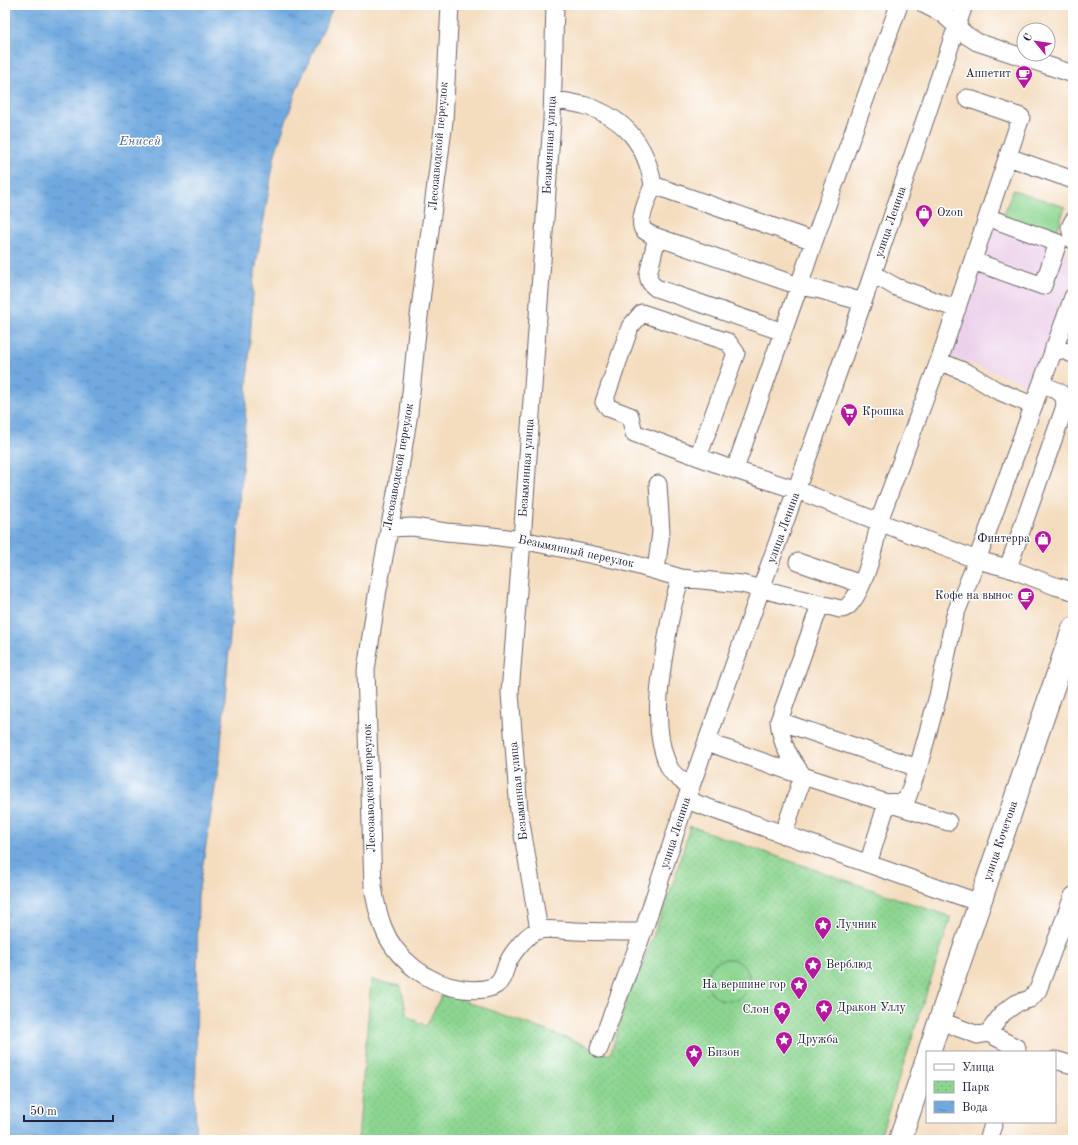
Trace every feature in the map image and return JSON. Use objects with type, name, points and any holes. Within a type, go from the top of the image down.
[{"type":"main road","name":"улица Кочетова","points":[[929,1051],[1073,629]]},
{"type":"main road","points":[[900,1140],[926,1062]]},
{"type":"street","name":"Лесозаводской переулок","points":[[450,5],[444,121],[417,332],[409,413],[377,595],[366,670],[373,886],[377,909],[383,928],[395,949],[409,964],[422,974],[439,983],[454,988],[471,990],[489,988],[500,981],[507,963],[514,952],[523,942],[539,930]]},
{"type":"street","name":"Безымянная улица","points":[[539,930],[519,811],[510,693],[553,99],[555,5]]},
{"type":"street","points":[[735,469],[898,5]]},
{"type":"street","points":[[924,5],[943,14],[966,35],[977,42],[1073,74]]},
{"type":"street","name":"улица Ленина","points":[[599,1049],[643,932],[707,742],[873,274],[964,5]]},
{"type":"street","points":[[798,562],[861,584],[877,539],[879,521],[939,361],[1021,117],[967,98]]},
{"type":"street","points":[[553,99],[583,105],[608,115],[623,126],[637,140],[645,154],[651,172],[653,185],[641,220],[641,225],[647,233],[799,286],[821,290],[863,302]]},
{"type":"street","points":[[1008,158],[1073,180]]},
{"type":"street","points":[[653,185],[814,241]]},
{"type":"street","points":[[1073,221],[1070,227],[1073,240]]},
{"type":"street","points":[[973,261],[1043,286],[1058,243],[998,222]]},
{"type":"street","points":[[657,237],[648,275],[651,285],[783,332]]},
{"type":"street","points":[[873,274],[896,287],[957,309]]},
{"type":"street","points":[[887,803],[906,802],[918,768],[938,696],[955,615],[977,560],[1073,297]]},
{"type":"street","points":[[698,457],[736,353],[728,342],[642,313],[630,327],[604,402],[609,408],[630,416],[634,433],[698,457],[797,490],[977,560],[1008,568],[1055,586],[1073,591]]},
{"type":"street","points":[[1054,346],[1073,354]]},
{"type":"street","points":[[939,361],[968,373],[996,390],[1034,406]]},
{"type":"street","points":[[1008,568],[1065,403],[1064,396],[1061,392],[1041,385]]},
{"type":"street","points":[[656,571],[662,532],[658,484]]},
{"type":"street","name":"Безымянный переулок","points":[[389,528],[413,527],[522,540],[615,559],[681,578],[742,584],[840,609],[847,608],[861,584]]},
{"type":"street","points":[[681,578],[676,590],[664,657],[658,705],[660,735],[669,767],[689,794],[784,835],[980,903]]},
{"type":"street","points":[[802,776],[789,757],[781,738],[780,721],[820,605]]},
{"type":"street","points":[[780,721],[918,768]]},
{"type":"street","points":[[707,742],[802,776],[948,822]]},
{"type":"street","points":[[784,835],[802,776]]},
{"type":"street","points":[[868,864],[887,803]]},
{"type":"street","points":[[988,1033],[1003,1013],[1016,1003],[1030,999],[1038,990],[1073,896]]},
{"type":"street","points":[[539,930],[643,932]]},
{"type":"street","points":[[940,1021],[978,1035],[988,1033],[1021,1051]]},
{"type":"street","points":[[1056,1060],[1073,1066]]},
{"type":"street","points":[[988,1140],[994,1123]]},
{"type":"shaded area","points":[[994,215],[1064,238],[1072,284],[1036,387],[946,355]]},
{"type":"green space","points":[[1013,190],[1065,207],[1056,234],[1003,216]]},
{"type":"green space","points":[[690,826],[951,917],[879,1140],[358,1140],[371,980],[401,986],[407,1016],[426,1026],[443,993],[610,1055],[634,978],[637,978],[673,884]]},
{"type":"green space","points":[[724,959],[732,959],[743,965],[749,976],[749,984],[743,995],[732,1001],[724,1001],[713,995],[707,984],[707,976],[713,965]]},
{"type":"water","name":"Енисей","points":[[5,5],[334,5],[298,86],[275,154],[254,277],[237,553],[220,757],[198,895],[195,1140],[5,1140]]},
{"type":"place","name":"Аппетит","points":[[1024,89]]},
{"type":"place","name":"Ozon","points":[[924,228]]},
{"type":"place","name":"Крошка","points":[[849,427]]},
{"type":"place","name":"Финтерра","points":[[1043,554]]},
{"type":"place","name":"Кофе на вынос","points":[[1026,611]]},
{"type":"place","name":"Лучник","points":[[823,940]]},
{"type":"place","name":"Верблюд","points":[[813,980]]},
{"type":"place","name":"На вершине гор","points":[[799,1000]]},
{"type":"place","name":"Дракон Уллу","points":[[824,1023]]},
{"type":"place","name":"Слон","points":[[782,1025]]},
{"type":"place","name":"Дружба","points":[[784,1055]]},
{"type":"place","name":"Бизон","points":[[694,1068]]}]
